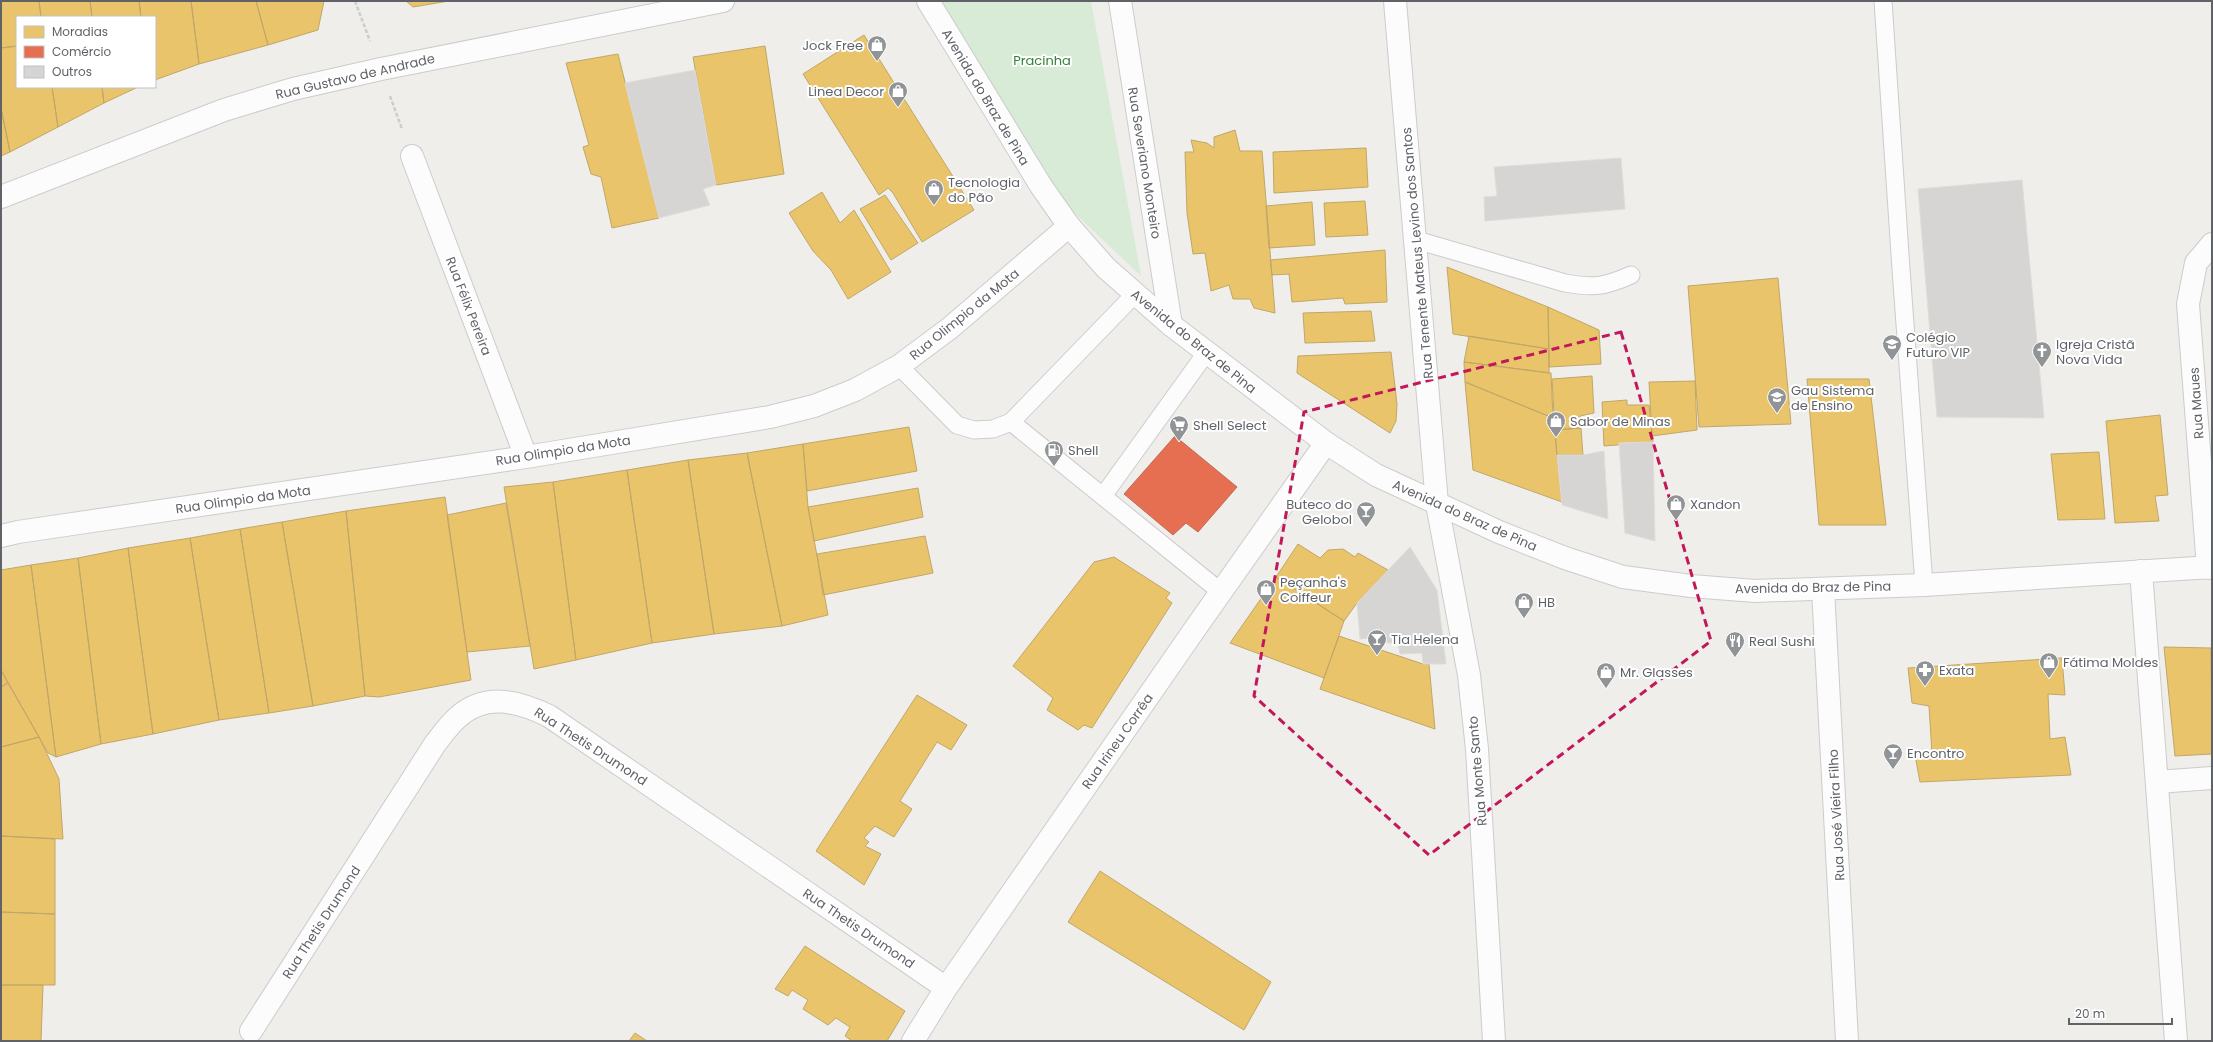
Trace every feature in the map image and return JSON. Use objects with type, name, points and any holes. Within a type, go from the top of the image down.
[{"type":"street","name":"Rua Gustavo de Andrade","points":[[1,197],[224,110],[293,89],[381,69],[723,1]]},
{"type":"street","name":"Avenida do Braz de Pina","points":[[928,1],[1041,186],[1069,226],[1106,268],[1171,325],[1206,353],[1326,443],[1376,475],[1437,504],[1565,558],[1623,577],[1691,586],[1755,591],[1823,589],[1924,585],[2210,568]]},
{"type":"street","name":"Rua Severiano Monteiro","points":[[1120,1],[1171,325]]},
{"type":"street","name":"Rua Tenente Mateus Levino dos Santos","points":[[1395,1],[1437,504]]},
{"type":"street","name":"Rua Félix Pereira","points":[[412,156],[526,457]]},
{"type":"street","name":"Rua Olimpio da Mota","points":[[1,536],[26,531],[526,457],[770,417],[814,406],[855,390],[899,366],[950,328],[1069,226]]},
{"type":"street","name":"Rua Maues","points":[[2210,568],[2188,304],[2196,263],[2212,244]]},
{"type":"street","name":"Rua Irineu Corrêa","points":[[913,1041],[946,988],[1326,443]]},
{"type":"street","name":"Rua Monte Santo","points":[[1437,504],[1468,675],[1477,749],[1494,1041]]},
{"type":"street","points":[[2141,571],[2176,1041]]},
{"type":"street","name":"Rua José Vieira Filho","points":[[1823,589],[1847,1041]]},
{"type":"street","name":"Rua Thetis Drumond","points":[[251,1031],[435,744],[457,718],[474,706],[492,702],[513,701],[548,716],[946,988]]},
{"type":"street","points":[[2157,782],[2212,778]]},
{"type":"lane","points":[[1883,1],[1900,269],[1924,585]]},
{"type":"lane","points":[[1416,240],[1565,283],[1589,287],[1610,284],[1631,275]]},
{"type":"lane","points":[[899,366],[957,425],[974,430],[993,429],[1011,422],[1135,294]]},
{"type":"lane","points":[[1102,496],[1206,353]]},
{"type":"lane","points":[[1011,422],[1221,592]]},
{"type":"highlighted area","points":[[1621,332],[1711,641],[1429,855],[1254,696],[1304,412]]},
{"type":"green space","name":"Pracinha","points":[[941,1],[1091,1],[1141,276],[1067,206],[967,51]]},
{"type":"building: Moradias","points":[[1,1],[39,1],[41,16],[16,16],[16,46],[1,48]]},
{"type":"building: Moradias","points":[[39,1],[90,1],[92,16],[41,16]]},
{"type":"building: Moradias","points":[[90,1],[139,1],[141,16],[92,16]]},
{"type":"building: Moradias","points":[[139,1],[191,1],[199,64],[156,80],[156,16],[141,16]]},
{"type":"building: Moradias","points":[[191,1],[256,1],[268,45],[199,64]]},
{"type":"building: Moradias","points":[[256,1],[324,1],[318,30],[268,45]]},
{"type":"building: Moradias","points":[[406,1],[449,1],[413,7]]},
{"type":"building: Moradias","points":[[864,35],[974,210],[922,242],[893,193],[888,188],[879,195],[803,74]]},
{"type":"building: Moradias","points":[[16,46],[16,88],[52,88],[58,127],[10,152],[1,108],[1,48]]},
{"type":"building: Moradias","points":[[765,46],[784,174],[716,185],[693,57]]},
{"type":"building: Moradias","points":[[618,54],[659,218],[612,228],[601,177],[591,174],[583,147],[589,145],[566,63]]},
{"type":"building: Moradias","points":[[52,88],[102,88],[104,103],[58,127]]},
{"type":"building: Moradias","points":[[102,88],[136,88],[104,103]]},
{"type":"building: Moradias","points":[[1,108],[10,152],[1,156]]},
{"type":"building: Moradias","points":[[1235,130],[1240,151],[1262,151],[1275,313],[1254,308],[1250,299],[1233,299],[1229,285],[1211,291],[1205,253],[1193,254],[1187,213],[1185,152],[1194,152],[1191,140],[1207,143],[1214,148],[1214,137]]},
{"type":"building: Moradias","points":[[1366,148],[1368,187],[1274,193],[1273,152]]},
{"type":"building: Moradias","points":[[822,192],[840,223],[854,210],[891,272],[848,299],[831,270],[813,251],[789,213]]},
{"type":"building: Moradias","points":[[885,195],[918,243],[891,260],[860,209]]},
{"type":"building: Moradias","points":[[1365,201],[1368,235],[1326,237],[1324,203]]},
{"type":"building: Moradias","points":[[1312,202],[1315,245],[1269,248],[1266,206]]},
{"type":"building: Moradias","points":[[1385,250],[1387,302],[1345,304],[1343,298],[1292,302],[1289,274],[1272,275],[1270,260]]},
{"type":"building: Moradias","points":[[1447,267],[1548,307],[1549,349],[1453,334]]},
{"type":"building: Moradias","points":[[1778,278],[1791,424],[1699,427],[1688,286]]},
{"type":"building: Moradias","points":[[1548,307],[1599,330],[1601,364],[1549,367]]},
{"type":"building: Moradias","points":[[1371,311],[1375,341],[1305,343],[1303,313]]},
{"type":"building: Moradias","points":[[1469,336],[1549,349],[1549,373],[1464,362]]},
{"type":"building: Moradias","points":[[1391,352],[1397,404],[1396,421],[1390,433],[1297,373],[1298,356]]},
{"type":"building: Moradias","points":[[1464,362],[1551,373],[1553,418],[1465,382]]},
{"type":"building: Moradias","points":[[1592,376],[1594,413],[1580,416],[1581,428],[1555,430],[1552,379]]},
{"type":"building: Moradias","points":[[1807,379],[1869,379],[1886,525],[1819,525]]},
{"type":"building: Moradias","points":[[1695,381],[1697,430],[1652,436],[1649,382]]},
{"type":"building: Moradias","points":[[1465,382],[1553,418],[1562,502],[1473,470]]},
{"type":"building: Moradias","points":[[1627,400],[1627,405],[1649,405],[1653,442],[1604,446],[1602,402]]},
{"type":"building: Moradias","points":[[2160,415],[2168,495],[2155,496],[2159,521],[2115,523],[2106,421]]},
{"type":"building: Moradias","points":[[909,427],[917,471],[807,491],[803,444]]},
{"type":"building: Moradias","points":[[1581,428],[1583,455],[1557,455],[1555,430]]},
{"type":"building: Moradias","points":[[803,444],[808,507],[828,615],[782,626],[747,453]]},
{"type":"building: Moradias","points":[[2099,452],[2105,519],[2058,520],[2051,454]]},
{"type":"building: Moradias","points":[[747,453],[782,626],[714,634],[688,460]]},
{"type":"building: Moradias","points":[[688,460],[714,634],[652,643],[627,470]]},
{"type":"building: Moradias","points":[[627,470],[652,643],[576,660],[553,482]]},
{"type":"building: Moradias","points":[[553,482],[576,660],[534,669],[504,487]]},
{"type":"building: Moradias","points":[[918,488],[923,517],[814,541],[808,507]]},
{"type":"building: Moradias","points":[[445,497],[471,680],[379,697],[365,696],[346,511]]},
{"type":"building: Moradias","points":[[506,503],[530,646],[467,652],[447,515]]},
{"type":"building: Moradias","points":[[346,511],[365,696],[313,706],[282,522]]},
{"type":"building: Moradias","points":[[282,522],[313,706],[269,713],[240,529]]},
{"type":"building: Moradias","points":[[240,529],[269,713],[219,720],[190,538]]},
{"type":"building: Moradias","points":[[925,536],[933,573],[823,595],[817,554]]},
{"type":"building: Moradias","points":[[190,538],[219,720],[153,734],[128,548]]},
{"type":"building: Moradias","points":[[1298,544],[1320,558],[1328,550],[1343,549],[1355,557],[1358,553],[1388,570],[1357,603],[1344,621],[1276,577]]},
{"type":"building: Moradias","points":[[128,548],[153,734],[101,744],[78,558]]},
{"type":"building: Moradias","points":[[1114,557],[1170,593],[1166,598],[1172,603],[1092,728],[1084,725],[1078,730],[1047,710],[1053,698],[1013,666],[1094,562]]},
{"type":"building: Moradias","points":[[78,558],[101,744],[56,757],[31,565]]},
{"type":"building: Moradias","points":[[31,565],[56,757],[48,753],[1,670],[1,570]]},
{"type":"building: Moradias","points":[[1276,577],[1344,621],[1324,678],[1230,643]]},
{"type":"building: Moradias","points":[[1339,636],[1423,664],[1429,664],[1435,729],[1320,689]]},
{"type":"building: Moradias","points":[[2164,647],[2211,648],[2212,754],[2175,756]]},
{"type":"building: Moradias","points":[[2062,658],[2065,695],[2048,694],[2050,739],[2065,737],[2071,775],[1920,782],[1915,755],[1932,754],[1929,706],[1912,703],[1908,668]]},
{"type":"building: Moradias","points":[[1,670],[8,683],[1,687]]},
{"type":"building: Moradias","points":[[8,683],[39,737],[1,747],[1,687]]},
{"type":"building: Moradias","points":[[917,695],[967,725],[951,750],[937,742],[900,801],[912,809],[894,837],[875,826],[864,838],[869,842],[865,846],[881,854],[864,885],[816,851]]},
{"type":"building: Moradias","points":[[39,737],[59,779],[63,839],[1,836],[1,747]]},
{"type":"building: Moradias","points":[[1,836],[55,839],[55,914],[1,912]]},
{"type":"building: Moradias","points":[[1100,871],[1271,982],[1244,1030],[1068,922]]},
{"type":"building: Moradias","points":[[1,912],[55,914],[55,985],[1,985]]},
{"type":"building: Moradias","points":[[805,946],[905,1011],[887,1041],[852,1041],[845,1036],[850,1027],[836,1018],[828,1025],[803,1009],[808,1000],[792,990],[788,996],[775,989]]},
{"type":"building: Moradias","points":[[1,985],[43,985],[41,1041],[1,1041]]},
{"type":"building: Moradias","points":[[635,1033],[647,1041],[629,1041]]},
{"type":"building: Comércio","points":[[1175,436],[1237,487],[1198,532],[1186,523],[1173,535],[1124,494]]},
{"type":"building: Outros","points":[[695,70],[716,185],[703,189],[710,205],[659,218],[625,83]]},
{"type":"building: Outros","points":[[1621,158],[1625,209],[1485,221],[1484,197],[1497,196],[1494,167]]},
{"type":"building: Outros","points":[[2022,180],[2044,418],[1937,417],[1918,189]]},
{"type":"building: Outros","points":[[1653,442],[1655,541],[1625,533],[1619,443]]},
{"type":"building: Outros","points":[[1604,451],[1608,519],[1562,505],[1557,455],[1583,455]]},
{"type":"building: Outros","points":[[1410,547],[1437,590],[1446,664],[1423,664],[1422,653],[1400,654],[1398,643],[1387,643],[1385,637],[1360,639],[1357,603]]},
{"type":"place","name":"Jock Free","points":[[877,62]]},
{"type":"place","name":"Linea Decor","points":[[898,108]]},
{"type":"place","name":"Tecnologia do Pão","points":[[934,206]]},
{"type":"place","name":"Colégio Futuro VIP","points":[[1892,361]]},
{"type":"place","name":"Igreja Cristã Nova Vida","points":[[2042,368]]},
{"type":"place","name":"Gau Sistema de Ensino","points":[[1777,414]]},
{"type":"place","name":"Sabor de Minas","points":[[1556,438]]},
{"type":"place","name":"Shell Select","points":[[1179,442]]},
{"type":"place","name":"Shell","points":[[1054,467]]},
{"type":"place","name":"Xandon","points":[[1676,521]]},
{"type":"place","name":"Buteco do Gelobol","points":[[1366,528]]},
{"type":"place","name":"Peçanha's Coiffeur","points":[[1266,606]]},
{"type":"place","name":"HB","points":[[1524,619]]},
{"type":"place","name":"Tia Helena","points":[[1377,656]]},
{"type":"place","name":"Real Sushi","points":[[1735,658]]},
{"type":"place","name":"Fátima Moldes","points":[[2049,679]]},
{"type":"place","name":"Exata","points":[[1925,687]]},
{"type":"place","name":"Mr. Glasses","points":[[1606,689]]},
{"type":"place","name":"Encontro","points":[[1893,770]]}]
